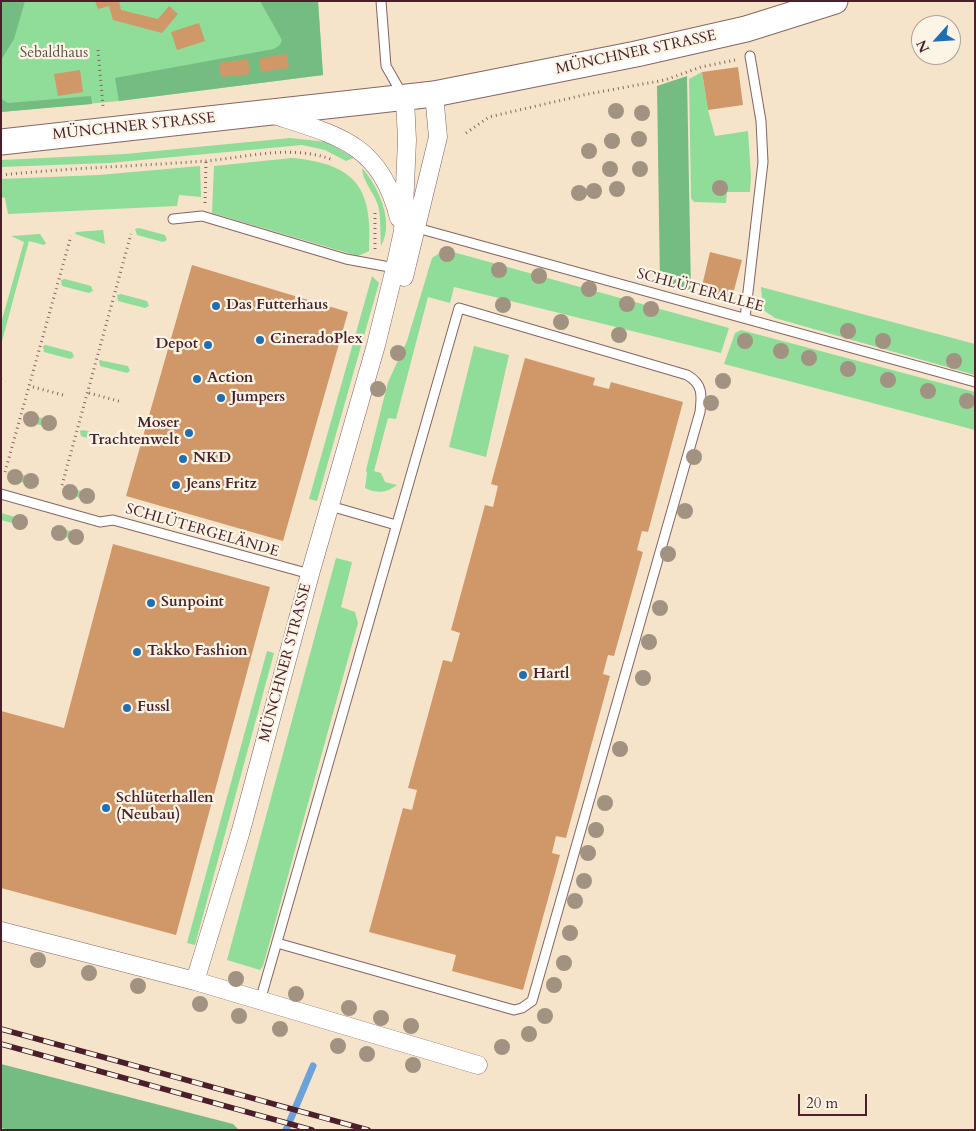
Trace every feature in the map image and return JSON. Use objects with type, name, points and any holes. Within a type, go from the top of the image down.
[{"type":"main road","name":"MÜNCHNER STRASSE","points":[[1,142],[405,99],[636,54],[746,29],[835,1]]},
{"type":"street","name":"MÜNCHNER STRASSE","points":[[195,981],[240,834],[310,574],[376,345],[395,268],[410,230],[438,137],[434,94]]},
{"type":"street","name":"MÜNCHNER STRASSE","points":[[376,345],[391,328],[410,230],[405,99]]},
{"type":"street","name":"MÜNCHNER STRASSE","points":[[266,113],[324,131],[355,145],[364,152],[385,182],[410,230]]},
{"type":"street","points":[[1,931],[195,981],[478,1065]]},
{"type":"lane","points":[[381,1],[386,66],[405,99]]},
{"type":"lane","points":[[745,318],[763,162],[761,122],[750,56]]},
{"type":"lane","points":[[172,219],[202,216],[346,260],[395,268]]},
{"type":"lane","name":"SCHLÜTERALLEE","points":[[410,230],[745,318],[975,382]]},
{"type":"lane","points":[[260,1001],[459,308],[687,375],[696,380],[702,394],[700,412],[532,1001],[528,1005],[514,1010],[277,943]]},
{"type":"lane","name":"SCHLÜTERGELÄNDE","points":[[1,494],[100,522],[113,520],[310,574]]},
{"type":"lane","points":[[330,506],[396,525]]},
{"type":"path","points":[[98,50],[103,106]]},
{"type":"path","points":[[466,133],[489,117],[588,94],[666,80],[701,68],[750,56]]},
{"type":"path","points":[[1,175],[206,161],[302,151],[336,161]]},
{"type":"path","points":[[199,205],[204,206],[206,199],[206,161]]},
{"type":"path","points":[[369,264],[376,248],[373,207]]},
{"type":"path","points":[[62,485],[131,234]]},
{"type":"path","points":[[5,472],[71,236]]},
{"type":"path","points":[[1,380],[6,381]]},
{"type":"path","points":[[32,387],[63,395]]},
{"type":"path","points":[[89,393],[122,402]]},
{"type":"green space","name":"Sebaldhaus","points":[[1,1],[318,1],[323,75],[119,101],[1,112]]},
{"type":"green space","points":[[1,1],[25,1],[14,39],[1,60]]},
{"type":"green space","points":[[260,1],[318,1],[323,75],[119,101],[115,78],[274,49],[280,45],[282,40]]},
{"type":"green space","points":[[702,72],[708,110],[715,136],[748,131],[751,176],[750,192],[727,192],[726,203],[694,202],[691,198],[689,79]]},
{"type":"green space","points":[[687,76],[691,291],[660,285],[657,86]]},
{"type":"green space","points":[[91,96],[92,104],[1,112],[1,99],[8,103]]},
{"type":"green space","points":[[290,138],[327,142],[354,158],[346,161],[325,150],[302,145],[109,163],[1,167],[1,160],[125,154]]},
{"type":"green space","points":[[292,158],[332,166],[346,174],[356,183],[364,196],[368,211],[370,229],[369,251],[358,256],[212,213],[214,166]]},
{"type":"green space","points":[[200,166],[201,197],[179,195],[177,206],[8,214],[5,198],[1,197],[1,179],[99,175]]},
{"type":"green space","points":[[362,168],[374,184],[383,205],[386,226],[381,246],[378,205],[364,177]]},
{"type":"green space","points":[[139,228],[165,235],[167,240],[163,242],[137,235],[135,229]]},
{"type":"green space","points":[[103,230],[105,244],[75,234],[76,232]]},
{"type":"green space","points":[[40,234],[46,243],[44,245],[29,241],[1,345],[1,323],[24,242],[11,236]]},
{"type":"green space","points":[[441,252],[453,252],[729,328],[721,353],[454,287],[450,303],[428,297],[396,419],[388,418],[374,471],[381,473],[385,482],[397,485],[389,490],[374,491],[365,488],[366,470],[388,382],[407,341],[432,258]]},
{"type":"green space","points":[[372,276],[379,283],[317,501],[309,499]]},
{"type":"green space","points":[[65,279],[91,286],[93,291],[89,293],[62,286],[61,280]]},
{"type":"green space","points":[[761,287],[975,344],[975,375],[775,318],[763,310]]},
{"type":"green space","points":[[121,294],[147,301],[149,306],[145,308],[118,301],[117,295]]},
{"type":"green space","points":[[741,330],[975,392],[975,430],[724,364],[735,333]]},
{"type":"green space","points":[[46,345],[72,352],[74,357],[70,359],[44,352],[43,346]]},
{"type":"green space","points":[[474,346],[509,355],[486,457],[449,447]]},
{"type":"green space","points":[[99,360],[128,366],[130,371],[127,373],[100,366]]},
{"type":"green space","points":[[27,414],[53,421],[55,426],[51,428],[25,421],[23,415]]},
{"type":"green space","points":[[83,430],[109,437],[111,441],[107,444],[81,436],[80,431]]},
{"type":"green space","points":[[12,472],[37,479],[39,484],[36,486],[9,479],[8,473]]},
{"type":"green space","points":[[68,487],[93,495],[95,499],[92,501],[65,494],[64,488]]},
{"type":"green space","points":[[1,513],[26,520],[28,524],[24,526],[1,520]]},
{"type":"green space","points":[[56,527],[81,534],[83,539],[80,541],[53,534],[52,528]]},
{"type":"green space","points":[[336,558],[352,562],[341,607],[355,612],[358,623],[263,966],[260,970],[227,960]]},
{"type":"green space","points":[[267,651],[274,653],[195,945],[187,943]]},
{"type":"green space","points":[[1,1064],[233,1124],[239,1130],[9,1130],[1,1128]]},
{"type":"building","points":[[95,1],[119,1],[121,10],[158,19],[169,6],[178,14],[162,33],[113,20],[109,6],[98,9]]},
{"type":"building","points":[[199,23],[205,41],[177,50],[171,32]]},
{"type":"building","points":[[287,54],[289,68],[261,72],[259,58]]},
{"type":"building","points":[[248,59],[250,74],[221,77],[219,63]]},
{"type":"building","points":[[738,67],[743,105],[708,110],[702,72]]},
{"type":"building","points":[[80,70],[83,92],[58,96],[54,74]]},
{"type":"building","points":[[710,252],[742,260],[732,298],[701,290]]},
{"type":"building","points":[[192,265],[348,312],[283,541],[126,496]]},
{"type":"building","name":"Hartl","points":[[525,358],[595,378],[593,385],[609,389],[611,382],[683,402],[648,532],[642,531],[637,550],[643,552],[614,656],[608,655],[603,674],[610,676],[566,838],[556,836],[552,853],[560,855],[523,990],[452,971],[456,955],[369,932],[403,808],[412,810],[417,790],[408,788],[443,660],[452,662],[460,633],[451,630],[485,505],[493,507],[498,486],[491,484]]},
{"type":"building","name":"Schlüterhallen (Neubau)","points":[[113,544],[270,587],[176,935],[1,888],[1,711],[64,728]]},
{"type":"waterway","points":[[286,1130],[313,1066]]},
{"type":"railway","points":[[1,1029],[368,1130]]},
{"type":"railway","points":[[1,1044],[312,1130]]},
{"type":"place","name":"Das Futterhaus","points":[[216,306]]},
{"type":"place","name":"CineradoPlex","points":[[260,340]]},
{"type":"place","name":"Depot","points":[[208,345]]},
{"type":"place","name":"Action","points":[[197,379]]},
{"type":"place","name":"Jumpers","points":[[221,398]]},
{"type":"place","name":"Moser Trachtenwelt","points":[[189,433]]},
{"type":"place","name":"NKD","points":[[183,459]]},
{"type":"place","name":"Jeans Fritz","points":[[176,485]]},
{"type":"place","name":"Sunpoint","points":[[151,603]]},
{"type":"place","name":"Takko Fashion","points":[[137,652]]},
{"type":"place","name":"Hartl","points":[[523,675]]},
{"type":"place","name":"Fussl","points":[[127,708]]},
{"type":"place","name":"Schlüterhallen (Neubau)","points":[[106,808]]}]
